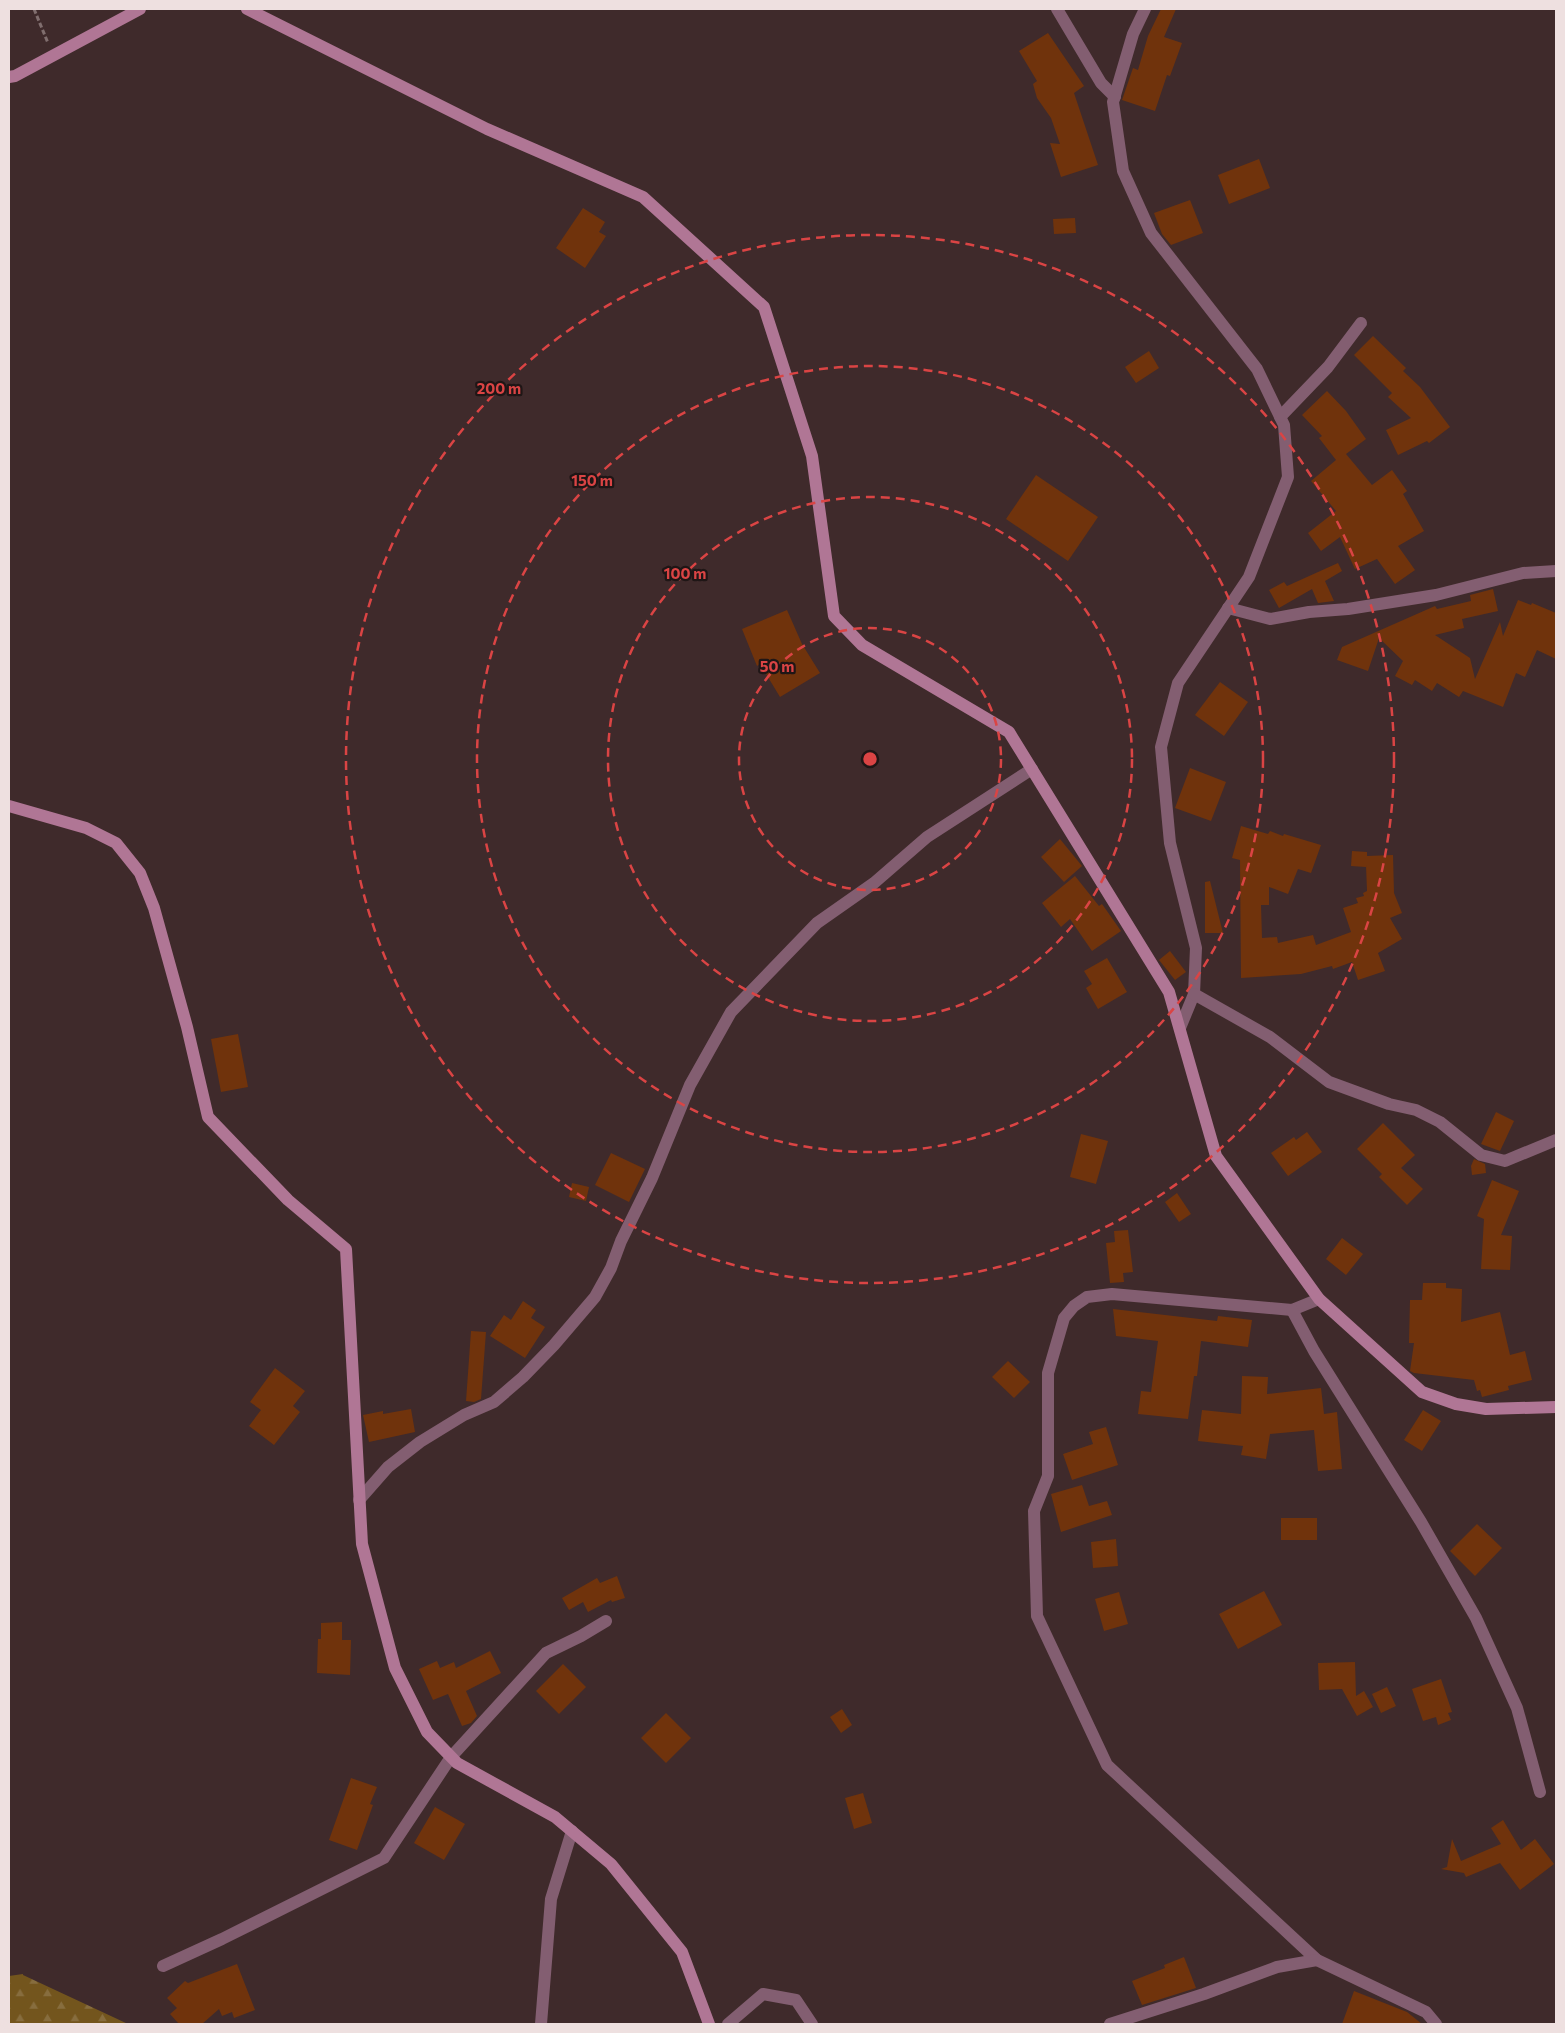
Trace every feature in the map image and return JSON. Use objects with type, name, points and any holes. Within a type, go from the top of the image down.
[{"type":"street","points":[[9,77],[15,76],[140,9]]},
{"type":"street","points":[[247,9],[487,129],[643,197],[764,307],[812,456],[834,616],[862,644],[1009,732],[1169,992],[1216,1156],[1319,1299],[1422,1392],[1456,1404],[1486,1409],[1556,1407]]},
{"type":"street","points":[[1057,9],[1101,83],[1115,97]]},
{"type":"street","points":[[1145,9],[1132,34],[1114,102],[1124,171],[1151,233],[1257,369],[1284,425],[1288,477],[1249,577],[1178,683],[1161,747],[1170,843],[1196,948],[1194,994],[1180,1028]]},
{"type":"street","points":[[1280,417],[1328,367],[1361,323]]},
{"type":"street","points":[[1228,608],[1270,619],[1436,595],[1523,573],[1556,571]]},
{"type":"street","points":[[359,1500],[388,1467],[420,1442],[464,1415],[494,1402],[523,1377],[554,1345],[595,1297],[611,1268],[621,1241],[652,1178],[690,1084],[731,1012],[816,923],[874,883],[927,837],[1032,769]]},
{"type":"street","points":[[9,806],[86,828],[116,843],[140,873],[154,908],[187,1026],[208,1117],[288,1200],[346,1249],[362,1544],[395,1668],[427,1732],[464,1768],[555,1818],[611,1864],[682,1952],[709,2024]]},
{"type":"street","points":[[1194,994],[1270,1038],[1329,1082],[1389,1104],[1416,1110],[1440,1122],[1481,1155],[1505,1161],[1556,1140]]},
{"type":"street","points":[[1319,1299],[1292,1310],[1112,1294],[1087,1297],[1074,1306],[1064,1318],[1048,1373],[1048,1476],[1034,1511],[1037,1616],[1107,1765],[1317,1960],[1426,2012],[1436,2024]]},
{"type":"street","points":[[1292,1310],[1314,1351],[1421,1522],[1476,1618],[1517,1708],[1540,1792]]},
{"type":"street","points":[[163,1966],[222,1939],[384,1858],[451,1757],[546,1653],[606,1621]]},
{"type":"street","points":[[541,2024],[551,1899],[572,1831]]},
{"type":"street","points":[[1110,2024],[1204,1994],[1277,1967],[1317,1960]]},
{"type":"street","points":[[728,2024],[763,1994],[796,2000],[812,2024]]},
{"type":"path","points":[[34,9],[54,55]]},
{"type":"green space","points":[[23,1974],[128,2024],[9,2024],[9,1976]]},
{"type":"building","points":[[1161,9],[1176,9],[1164,37],[1182,43],[1170,76],[1167,75],[1155,111],[1122,100],[1133,68],[1138,70],[1148,36]]},
{"type":"building","points":[[1048,33],[1084,86],[1074,93],[1098,165],[1061,177],[1050,143],[1060,144],[1051,118],[1037,98],[1033,84],[1037,81],[1019,51]]},
{"type":"building","points":[[1259,159],[1270,188],[1229,204],[1218,175]]},
{"type":"building","points":[[1190,200],[1203,233],[1171,245],[1162,234],[1154,213]]},
{"type":"building","points":[[583,208],[605,222],[599,232],[606,236],[585,268],[556,248]]},
{"type":"building","points":[[1075,218],[1076,233],[1054,234],[1053,219]]},
{"type":"building","points":[[1373,336],[1406,368],[1403,371],[1420,387],[1450,427],[1429,443],[1427,441],[1398,455],[1386,430],[1411,418],[1388,397],[1392,393],[1354,355]]},
{"type":"building","points":[[1149,351],[1159,368],[1136,383],[1125,367]]},
{"type":"building","points":[[1327,391],[1346,411],[1366,439],[1346,454],[1372,485],[1392,470],[1407,491],[1403,494],[1424,531],[1398,546],[1415,570],[1395,584],[1377,559],[1355,569],[1340,537],[1321,551],[1308,533],[1336,511],[1311,481],[1336,460],[1319,438],[1322,436],[1302,415]]},
{"type":"building","points":[[1036,475],[1098,517],[1068,561],[1006,519]]},
{"type":"building","points":[[1338,563],[1342,571],[1325,581],[1334,601],[1318,603],[1312,589],[1279,608],[1269,590],[1284,582],[1287,586]]},
{"type":"building","points":[[1493,589],[1498,611],[1462,619],[1464,628],[1435,635],[1470,658],[1475,679],[1500,622],[1503,636],[1518,600],[1531,605],[1532,603],[1556,613],[1556,659],[1537,650],[1525,677],[1516,673],[1503,707],[1463,691],[1459,697],[1437,683],[1432,691],[1415,680],[1412,685],[1395,676],[1403,661],[1379,638],[1368,671],[1337,660],[1342,647],[1435,606],[1437,609],[1471,601],[1470,595]]},
{"type":"building","points":[[787,610],[802,644],[820,673],[780,697],[760,664],[757,666],[742,629]]},
{"type":"building","points":[[1220,682],[1248,702],[1224,736],[1195,715]]},
{"type":"building","points":[[1190,768],[1226,782],[1211,821],[1175,808]]},
{"type":"building","points":[[1241,826],[1268,834],[1270,831],[1283,836],[1284,834],[1321,845],[1311,873],[1298,869],[1288,894],[1269,887],[1269,905],[1261,905],[1262,938],[1277,937],[1278,943],[1313,935],[1316,945],[1351,932],[1343,908],[1358,903],[1356,898],[1364,896],[1363,893],[1367,891],[1366,865],[1366,867],[1351,866],[1352,851],[1367,852],[1367,856],[1393,855],[1394,893],[1402,913],[1390,918],[1402,939],[1378,953],[1385,971],[1358,980],[1352,962],[1333,969],[1332,966],[1301,974],[1241,978],[1240,860],[1232,858]]},
{"type":"building","points":[[1060,839],[1082,866],[1064,882],[1041,857]]},
{"type":"building","points":[[1075,876],[1099,906],[1102,904],[1121,931],[1092,951],[1070,919],[1061,927],[1042,903]]},
{"type":"building","points":[[1210,881],[1223,933],[1205,933],[1205,882]]},
{"type":"building","points":[[1170,951],[1186,972],[1175,980],[1159,960]]},
{"type":"building","points":[[1107,958],[1127,992],[1098,1009],[1086,988],[1092,984],[1084,971]]},
{"type":"building","points":[[238,1034],[248,1087],[221,1092],[211,1039]]},
{"type":"building","points":[[1496,1112],[1514,1121],[1500,1151],[1481,1144]]},
{"type":"building","points":[[1383,1123],[1415,1155],[1401,1168],[1423,1189],[1407,1205],[1379,1177],[1382,1174],[1357,1149]]},
{"type":"building","points":[[1307,1132],[1322,1152],[1288,1176],[1271,1153],[1294,1137],[1296,1140]]},
{"type":"building","points":[[1081,1134],[1108,1141],[1096,1184],[1070,1177]]},
{"type":"building","points":[[611,1153],[645,1169],[629,1202],[595,1185]]},
{"type":"building","points":[[1474,1159],[1485,1164],[1486,1173],[1472,1175],[1471,1166]]},
{"type":"building","points":[[1492,1180],[1519,1191],[1501,1235],[1512,1236],[1510,1270],[1481,1269],[1484,1219],[1477,1216]]},
{"type":"building","points":[[572,1183],[589,1187],[586,1201],[569,1197]]},
{"type":"building","points":[[1177,1193],[1191,1214],[1179,1222],[1165,1202]]},
{"type":"building","points":[[1128,1230],[1133,1272],[1123,1273],[1124,1282],[1110,1283],[1106,1243],[1115,1242],[1114,1231]]},
{"type":"building","points":[[1342,1238],[1363,1254],[1346,1275],[1326,1259]]},
{"type":"building","points":[[1423,1283],[1446,1283],[1446,1288],[1462,1289],[1461,1322],[1500,1312],[1510,1355],[1525,1351],[1532,1380],[1508,1386],[1509,1390],[1482,1397],[1480,1390],[1477,1391],[1474,1380],[1410,1371],[1414,1343],[1409,1343],[1410,1300],[1422,1300]]},
{"type":"building","points":[[523,1301],[536,1310],[531,1318],[545,1327],[525,1358],[490,1336],[504,1315],[511,1320]]},
{"type":"building","points":[[1113,1309],[1217,1321],[1218,1316],[1252,1320],[1248,1347],[1201,1341],[1197,1376],[1194,1376],[1188,1419],[1138,1414],[1141,1391],[1151,1392],[1158,1341],[1116,1336]]},
{"type":"building","points":[[471,1331],[486,1332],[481,1399],[474,1402],[466,1401]]},
{"type":"building","points":[[1008,1361],[1030,1382],[1014,1398],[992,1377]]},
{"type":"building","points":[[275,1368],[305,1391],[293,1406],[300,1412],[274,1445],[249,1426],[261,1410],[250,1402]]},
{"type":"building","points":[[1242,1376],[1268,1377],[1267,1394],[1321,1388],[1324,1414],[1337,1412],[1342,1469],[1318,1471],[1314,1430],[1270,1434],[1266,1459],[1241,1455],[1243,1446],[1198,1441],[1202,1410],[1241,1414]]},
{"type":"building","points":[[411,1409],[415,1432],[369,1442],[363,1415]]},
{"type":"building","points":[[1423,1410],[1441,1421],[1422,1451],[1404,1440]]},
{"type":"building","points":[[1106,1427],[1118,1465],[1072,1480],[1063,1454],[1093,1444],[1089,1432]]},
{"type":"building","points":[[1082,1485],[1089,1506],[1107,1501],[1112,1515],[1061,1532],[1051,1494]]},
{"type":"building","points":[[1281,1518],[1317,1518],[1317,1540],[1281,1540]]},
{"type":"building","points":[[1477,1524],[1502,1548],[1475,1576],[1450,1551]]},
{"type":"building","points":[[1116,1539],[1118,1566],[1093,1568],[1091,1542]]},
{"type":"building","points":[[617,1576],[625,1598],[612,1602],[611,1600],[588,1612],[583,1602],[569,1610],[562,1598],[597,1578],[600,1583]]},
{"type":"building","points":[[1264,1591],[1282,1625],[1238,1649],[1219,1614]]},
{"type":"building","points":[[1119,1592],[1128,1624],[1104,1631],[1095,1599]]},
{"type":"building","points":[[342,1622],[342,1640],[351,1640],[350,1675],[317,1673],[318,1639],[321,1639],[321,1623]]},
{"type":"building","points":[[490,1651],[501,1673],[466,1691],[477,1716],[471,1723],[462,1726],[448,1694],[433,1700],[419,1669],[437,1661],[440,1668],[454,1662],[456,1668]]},
{"type":"building","points":[[1355,1662],[1356,1696],[1364,1691],[1373,1707],[1357,1716],[1342,1689],[1319,1690],[1318,1663]]},
{"type":"building","points":[[563,1664],[586,1687],[559,1714],[536,1691]]},
{"type":"building","points":[[1441,1679],[1452,1712],[1448,1713],[1451,1720],[1438,1725],[1436,1717],[1423,1721],[1412,1689]]},
{"type":"building","points":[[1387,1687],[1396,1706],[1381,1713],[1372,1694]]},
{"type":"building","points":[[842,1709],[852,1725],[841,1733],[830,1717]]},
{"type":"building","points":[[666,1713],[691,1738],[666,1763],[641,1738]]},
{"type":"building","points":[[351,1778],[377,1787],[370,1804],[373,1805],[357,1850],[329,1840]]},
{"type":"building","points":[[863,1793],[872,1823],[854,1829],[845,1798]]},
{"type":"building","points":[[435,1807],[465,1824],[444,1860],[414,1843]]},
{"type":"building","points":[[1503,1820],[1521,1850],[1535,1839],[1554,1864],[1520,1890],[1500,1863],[1466,1877],[1464,1873],[1441,1869],[1447,1867],[1452,1839],[1461,1861],[1501,1844],[1491,1828]]},
{"type":"building","points":[[1184,1957],[1196,1988],[1142,2005],[1132,1981],[1165,1968],[1164,1965]]},
{"type":"building","points":[[237,1964],[255,2010],[234,2018],[232,2012],[222,2016],[219,2009],[202,2024],[179,2024],[170,2014],[177,2008],[167,1998],[185,1981],[188,1983]]},
{"type":"building","points":[[1354,1991],[1407,2012],[1422,2024],[1342,2024]]}]
